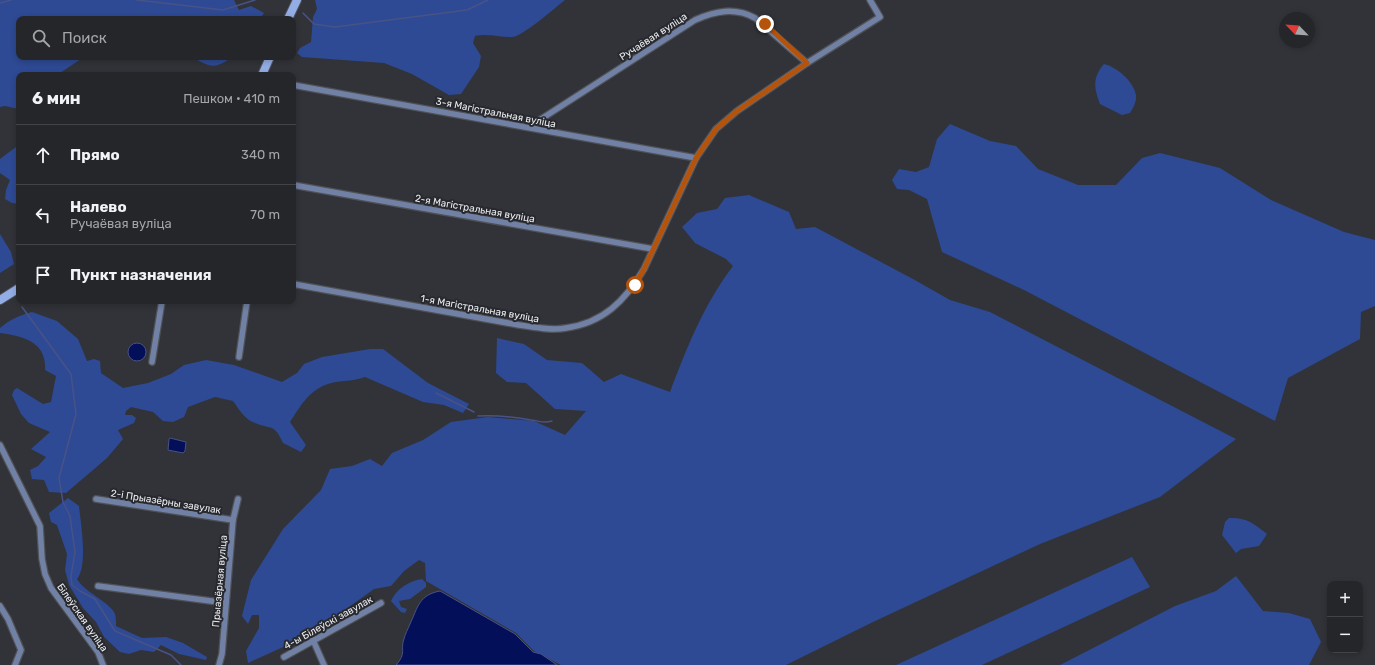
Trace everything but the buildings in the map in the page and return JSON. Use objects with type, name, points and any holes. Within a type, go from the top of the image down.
[{"type":"street","points":[[289,16],[297,0]]},
{"type":"street","name":"1-я Магістральная вуліца","points":[[296,285],[519,325],[565,328],[598,317],[624,300],[644,269],[696,158],[716,129],[737,111],[807,63],[880,17],[870,0]]},
{"type":"street","name":"Ручаёвая вуліца","points":[[532,127],[538,121],[695,20],[710,13],[734,11],[746,13],[755,18],[807,63]]},
{"type":"street","points":[[263,72],[269,60]]},
{"type":"street","name":"3-я Магістральная вуліца","points":[[296,86],[532,127],[696,158]]},
{"type":"street","name":"2-я Магістральная вуліца","points":[[296,185],[653,249]]},
{"type":"street","points":[[0,300],[16,290]]},
{"type":"street","points":[[152,362],[162,304]]},
{"type":"street","points":[[239,357],[247,304]]},
{"type":"street","name":"Білеўская вуліца","points":[[0,445],[40,526],[42,559],[45,574],[51,588],[98,652],[103,661],[103,665]]},
{"type":"street","name":"2-і Прыазёрны завулак","points":[[96,499],[233,520]]},
{"type":"street","name":"Прыазёрная вуліца","points":[[219,665],[222,654],[233,520],[238,499]]},
{"type":"street","points":[[98,586],[226,603]]},
{"type":"street","name":"4-ы Білеўскі завулак","points":[[284,657],[381,603]]},
{"type":"street","points":[[0,606],[8,619],[21,650],[15,665]]},
{"type":"street","points":[[314,640],[324,665]]},
{"type":"shaded area","points":[[0,0],[234,0],[239,10],[251,6],[264,13],[262,16],[16,16],[16,60],[80,60],[62,72],[16,72],[16,108],[5,106],[0,107]]},
{"type":"shaded area","points":[[315,0],[565,0],[517,36],[475,36],[473,43],[481,56],[479,67],[461,94],[449,95],[412,74],[384,63],[302,57],[297,53],[300,48],[311,42],[313,17],[317,9]]},
{"type":"shaded area","points":[[198,60],[228,60],[221,64],[212,66]]},
{"type":"shaded area","points":[[1104,64],[1119,71],[1132,85],[1136,95],[1136,100],[1130,113],[1122,115],[1100,104],[1096,93],[1095,83],[1097,74]]},
{"type":"shaded area","points":[[950,124],[990,141],[1016,146],[1038,169],[1078,185],[1116,185],[1142,158],[1160,153],[1220,168],[1271,200],[1344,232],[1375,240],[1375,306],[1361,312],[1360,339],[1288,378],[1275,421],[1024,290],[942,252],[927,199],[909,190],[897,189],[892,180],[899,169],[916,172],[929,167],[937,139]]},
{"type":"shaded area","points":[[16,147],[16,204],[5,199],[6,190],[10,180],[0,173],[0,159]]},
{"type":"shaded area","points":[[749,195],[789,212],[796,229],[815,227],[950,300],[990,312],[1236,439],[1160,497],[1040,544],[873,622],[786,665],[561,665],[534,651],[516,633],[426,581],[425,563],[419,560],[404,571],[391,586],[374,589],[346,609],[292,643],[248,663],[246,651],[259,628],[259,615],[252,615],[248,624],[242,616],[251,580],[283,529],[321,490],[330,469],[352,466],[370,459],[382,466],[392,453],[423,440],[451,422],[488,417],[534,421],[565,435],[586,411],[555,409],[526,383],[507,382],[496,373],[497,338],[524,344],[547,360],[582,363],[604,382],[621,374],[670,392],[697,326],[713,295],[733,266],[726,259],[695,243],[682,227],[697,213],[717,209],[725,198]]},
{"type":"shaded area","points":[[0,234],[11,252],[14,264],[0,273]]},
{"type":"shaded area","points":[[32,312],[57,321],[78,339],[87,361],[94,359],[100,361],[101,373],[123,388],[148,383],[171,374],[184,365],[206,360],[234,365],[282,382],[297,373],[304,364],[322,357],[370,349],[383,349],[428,383],[469,404],[463,413],[444,405],[423,402],[365,377],[355,380],[330,383],[313,392],[290,422],[306,445],[301,452],[283,443],[277,432],[272,428],[251,422],[242,414],[233,401],[215,397],[188,407],[184,417],[173,422],[163,421],[153,412],[131,407],[126,411],[125,415],[132,415],[136,418],[134,423],[118,430],[123,439],[107,458],[66,493],[49,492],[44,480],[32,479],[30,470],[38,466],[46,457],[31,449],[50,432],[29,423],[21,414],[12,395],[14,390],[17,388],[43,404],[51,402],[56,376],[45,370],[45,360],[42,353],[32,342],[17,336],[0,333],[0,328],[7,323],[19,316]]},
{"type":"shaded area","points":[[137,343],[143,346],[146,352],[143,358],[137,361],[131,358],[128,352],[131,346]]},
{"type":"shaded area","points":[[170,438],[186,442],[185,451],[183,453],[168,450]]},
{"type":"shaded area","points":[[68,498],[79,506],[81,523],[83,555],[80,573],[77,579],[85,589],[112,609],[115,614],[116,626],[142,638],[166,637],[183,643],[207,657],[206,660],[179,654],[161,645],[154,652],[141,650],[129,654],[120,652],[104,637],[96,622],[83,608],[69,585],[65,570],[67,554],[57,525],[51,522],[49,513]]},
{"type":"shaded area","points":[[1229,518],[1250,522],[1267,534],[1259,546],[1241,549],[1236,553],[1222,535],[1225,522]]},
{"type":"shaded area","points":[[1132,557],[1150,587],[982,665],[896,665]]},
{"type":"shaded area","points":[[1236,576],[1263,611],[1289,613],[1310,619],[1321,642],[1309,665],[1060,665],[1175,606],[1216,591]]},
{"type":"shaded area","points":[[422,579],[426,583],[426,587],[410,599],[399,601],[401,607],[407,609],[405,613],[401,612],[391,601],[393,597],[404,586]]},
{"type":"shaded area","points":[[440,591],[515,634],[533,652],[541,654],[557,665],[396,665],[402,654],[405,635],[420,603],[428,595]]},
{"type":"waterway","points":[[0,3],[11,0]]},
{"type":"waterway","points":[[137,0],[223,10],[255,0]]},
{"type":"waterway","points":[[303,13],[314,24],[335,27],[467,10],[488,0]]},
{"type":"waterway","points":[[22,307],[71,374],[76,414],[59,478],[63,502],[70,516],[75,552],[71,576],[72,585],[95,599],[115,631],[171,655],[181,665]]},
{"type":"waterway","points":[[436,393],[474,412]]},
{"type":"waterway","points":[[478,416],[504,416],[544,422],[552,421]]},
{"type":"route","points":[[635,285],[704,144],[716,129],[737,111],[807,63],[765,24]]}]
